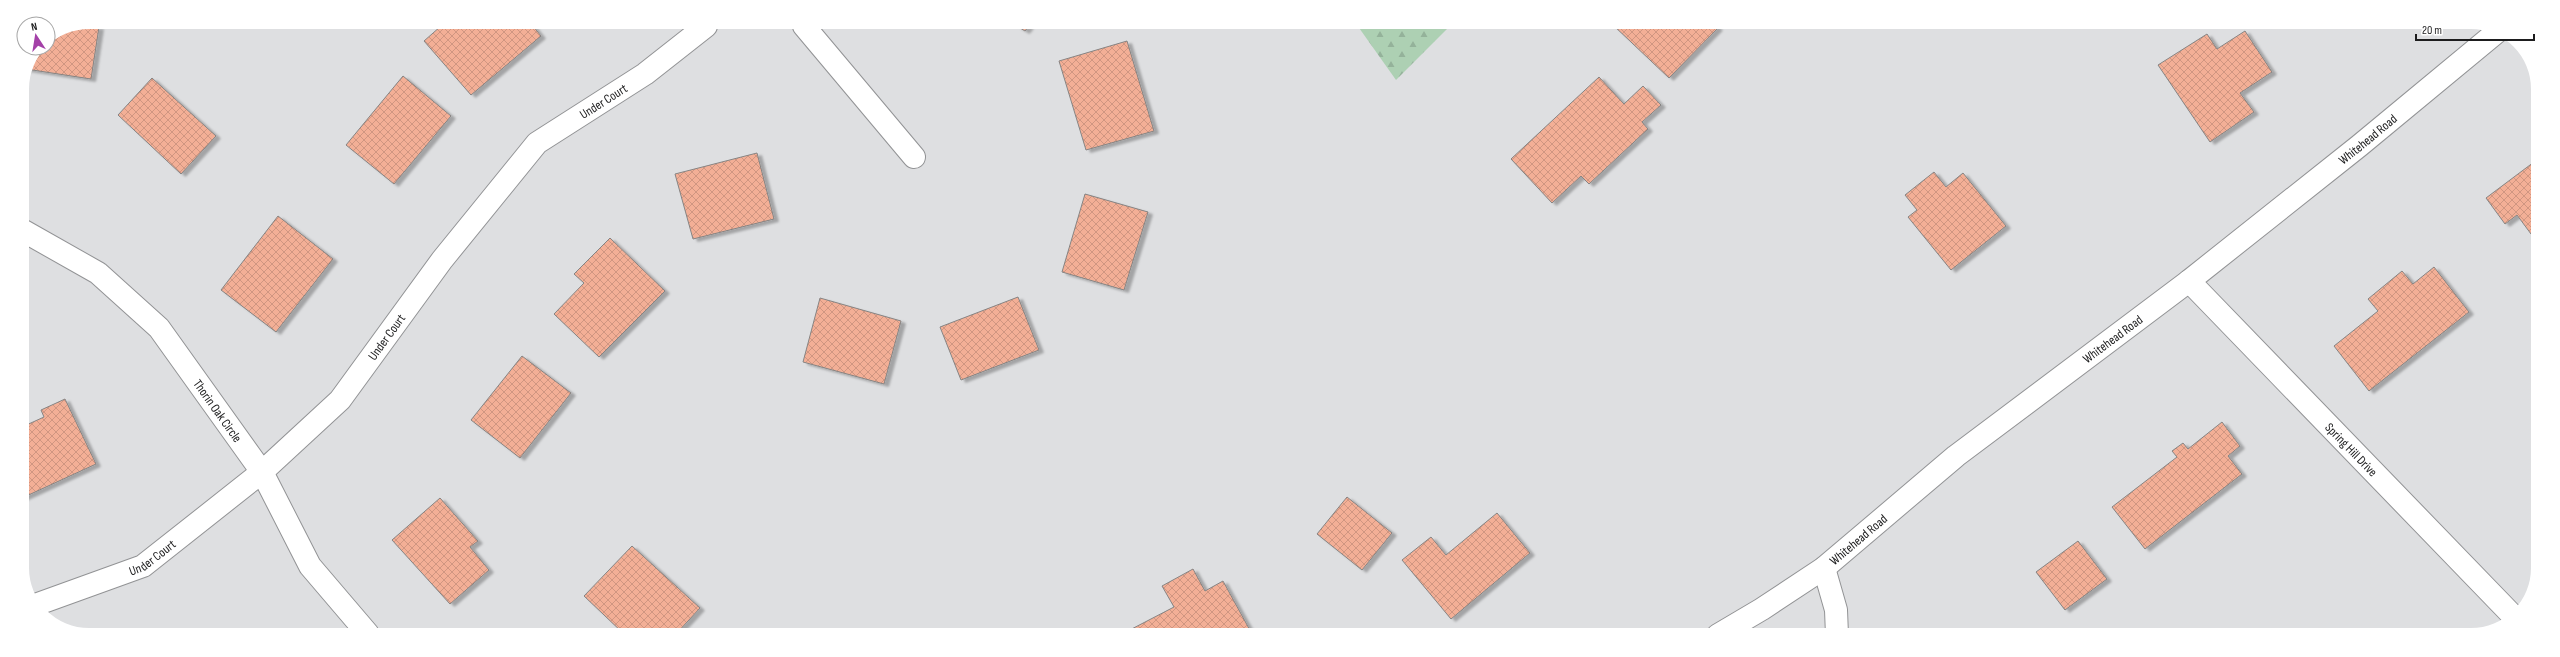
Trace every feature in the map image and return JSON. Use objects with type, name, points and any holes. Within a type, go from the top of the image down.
[{"type":"street","name":"Under Court","points":[[41,603],[144,566],[262,472],[340,400],[442,260],[537,143],[645,74],[702,29]]},
{"type":"street","points":[[807,29],[914,157]]},
{"type":"street","name":"Whitehead Road","points":[[1730,628],[1762,609],[1824,568],[1956,456],[2189,281],[2359,146],[2495,34]]},
{"type":"street","name":"Thorin Oak Circle","points":[[29,234],[98,273],[159,328],[262,472],[310,566],[363,628]]},
{"type":"street","name":"Spring Hill Drive","points":[[2189,281],[2511,613]]},
{"type":"street","points":[[1824,568],[1836,610],[1837,628]]},
{"type":"green space","points":[[1360,29],[1447,29],[1396,80]]},
{"type":"building","points":[[99,29],[91,79],[33,70],[39,56],[56,56],[56,39],[77,30]]},
{"type":"building","points":[[438,29],[535,29],[541,36],[471,95],[424,41]]},
{"type":"building","points":[[1617,29],[1717,29],[1669,78]]},
{"type":"building","points":[[2245,31],[2272,72],[2240,93],[2254,112],[2210,142],[2158,65],[2207,34],[2217,49]]},
{"type":"building","points":[[1127,41],[1154,131],[1086,150],[1059,61]]},
{"type":"building","points":[[403,76],[451,116],[394,184],[346,145]]},
{"type":"building","points":[[1599,77],[1624,104],[1643,86],[1661,105],[1642,122],[1648,129],[1589,184],[1581,176],[1552,203],[1511,159]]},
{"type":"building","points":[[152,78],[216,136],[181,174],[118,115]]},
{"type":"building","points":[[757,153],[774,219],[693,239],[675,174]]},
{"type":"building","points":[[2531,164],[2531,234],[2517,215],[2505,224],[2486,198]]},
{"type":"building","points":[[1934,172],[1946,187],[1963,173],[2006,226],[1951,270],[1908,217],[1917,210],[1905,195]]},
{"type":"building","points":[[1085,194],[1148,212],[1124,290],[1062,272]]},
{"type":"building","points":[[278,216],[333,259],[276,332],[221,290]]},
{"type":"building","points":[[610,238],[665,291],[599,357],[554,314],[584,283],[574,274]]},
{"type":"building","points":[[2434,267],[2469,312],[2369,391],[2334,346],[2378,311],[2368,299],[2402,271],[2413,284]]},
{"type":"building","points":[[1018,297],[1039,350],[961,380],[940,327]]},
{"type":"building","points":[[820,298],[901,321],[884,384],[803,362]]},
{"type":"building","points":[[522,356],[571,393],[520,458],[471,420]]},
{"type":"building","points":[[65,399],[96,464],[29,495],[29,424],[44,417],[41,410]]},
{"type":"building","points":[[2222,422],[2240,446],[2228,456],[2242,474],[2145,549],[2112,507],[2177,457],[2172,451],[2183,443],[2188,449]]},
{"type":"building","points":[[1347,497],[1392,533],[1362,570],[1317,534]]},
{"type":"building","points":[[440,498],[478,541],[470,547],[489,570],[450,604],[392,540]]},
{"type":"building","points":[[1497,513],[1530,553],[1451,619],[1402,560],[1431,537],[1446,555]]},
{"type":"building","points":[[2078,541],[2107,579],[2065,610],[2036,572]]},
{"type":"building","points":[[632,546],[700,608],[682,628],[618,628],[584,596]]},
{"type":"building","points":[[1193,569],[1205,591],[1223,581],[1249,628],[1134,628],[1174,607],[1162,586]]}]
